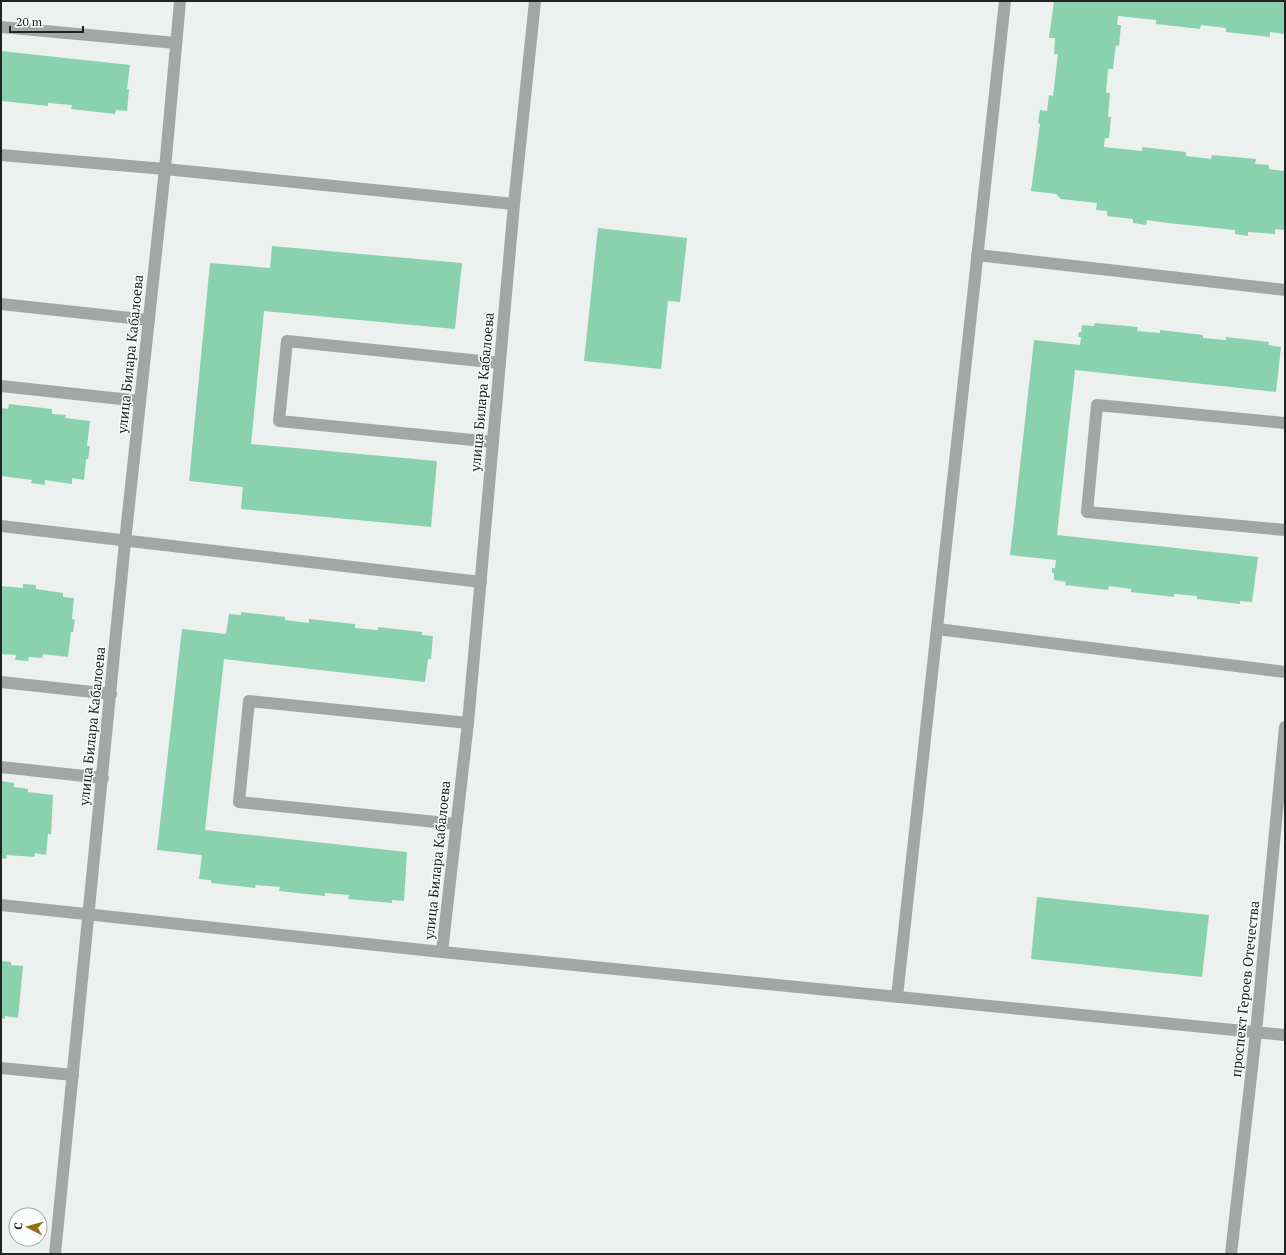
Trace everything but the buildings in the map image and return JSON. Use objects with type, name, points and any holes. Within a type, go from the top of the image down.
[{"type":"street","name":"улица Билара Кабалоева","points":[[88,914],[103,778],[125,542],[165,169],[180,1]]},
{"type":"street","name":"улица Билара Кабалоева","points":[[1,905],[442,952],[468,723],[514,204],[535,1]]},
{"type":"street","points":[[897,997],[1005,1]]},
{"type":"street","points":[[1,27],[176,43]]},
{"type":"street","points":[[1,155],[165,169],[514,204]]},
{"type":"street","points":[[977,255],[1285,290]]},
{"type":"street","points":[[1,304],[149,320]]},
{"type":"street","points":[[493,442],[279,421],[287,341],[500,363]]},
{"type":"street","points":[[1,386],[140,401]]},
{"type":"street","points":[[1285,423],[1098,405],[1088,512],[1285,530]]},
{"type":"street","points":[[1,526],[125,542],[481,582]]},
{"type":"street","points":[[937,629],[1285,672]]},
{"type":"street","points":[[1,682],[111,694]]},
{"type":"street","points":[[456,824],[239,802],[249,701],[468,723]]},
{"type":"street","name":"проспект Героев Отечества","points":[[1231,1254],[1256,1032],[1285,727]]},
{"type":"street","points":[[1,766],[103,778]]},
{"type":"street","points":[[55,1254],[88,914]]},
{"type":"street","points":[[442,952],[1285,1035]]},
{"type":"street","points":[[1,1068],[73,1075]]}]
